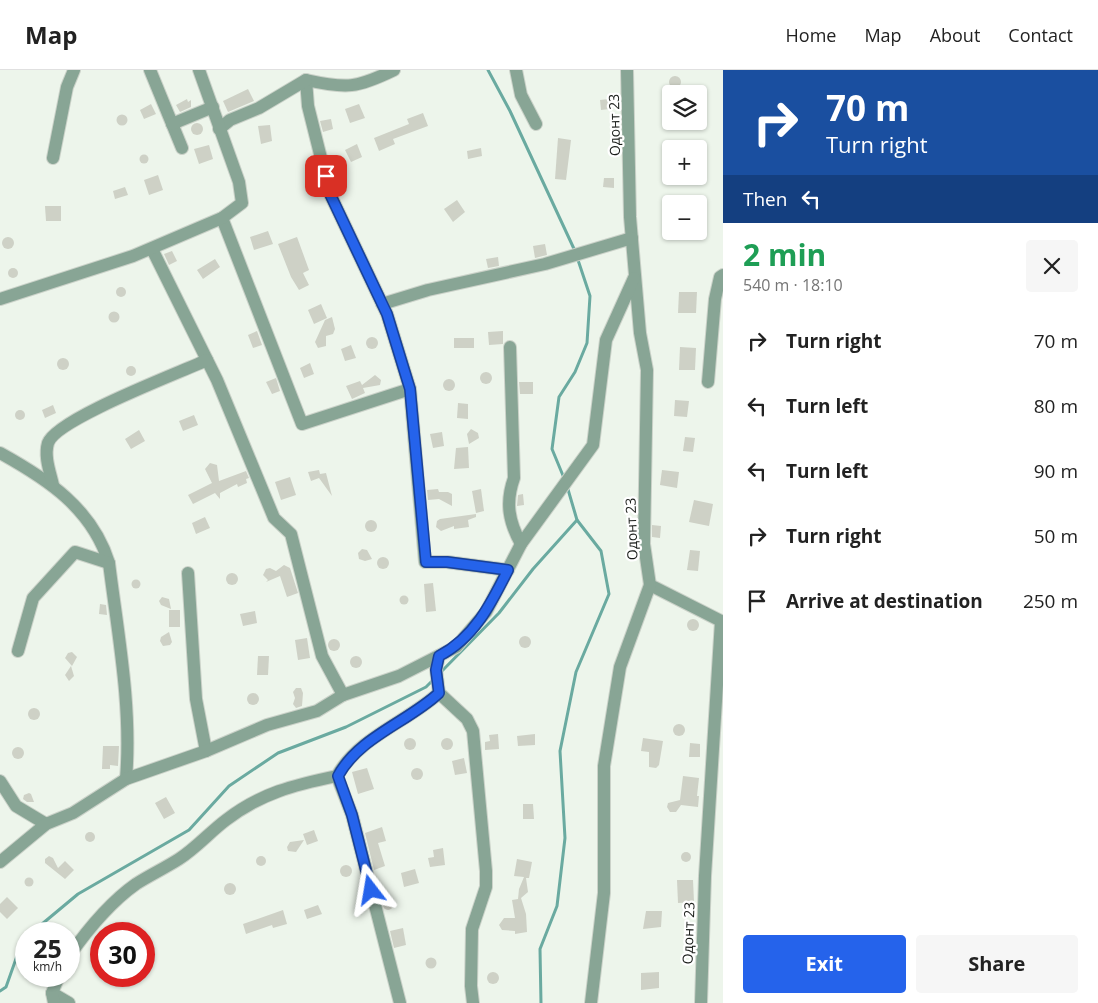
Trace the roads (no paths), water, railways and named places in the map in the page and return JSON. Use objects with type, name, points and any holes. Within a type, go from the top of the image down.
[{"type":"street","points":[[54,158],[67,87],[74,70]]},
{"type":"street","points":[[150,70],[182,148]]},
{"type":"street","points":[[0,299],[152,248],[222,218],[242,203],[239,182],[199,70]]},
{"type":"street","points":[[219,129],[306,80],[335,87],[365,84],[394,70]]},
{"type":"street","points":[[516,70],[521,95],[536,124]]},
{"type":"street","name":"Одонт 23","points":[[627,70],[632,238],[640,333],[647,370],[644,544],[650,585],[722,621],[705,876],[701,1003]]},
{"type":"street","points":[[306,80],[308,106],[330,194],[382,304],[410,389],[426,562],[447,562],[508,570]]},
{"type":"street","points":[[172,124],[213,107]]},
{"type":"street","points":[[222,218],[302,424],[410,389]]},
{"type":"street","points":[[382,304],[428,290],[545,264],[583,251],[632,238]]},
{"type":"street","points":[[152,248],[207,360],[253,464],[274,518],[291,534],[322,656],[343,695]]},
{"type":"street","points":[[708,382],[716,299],[720,277],[723,275]]},
{"type":"street","points":[[0,862],[46,824],[73,813],[126,779],[206,751],[266,725],[317,711],[343,695],[399,676],[456,647],[486,612],[521,544],[593,445],[606,340],[635,277]]},
{"type":"street","points":[[510,347],[514,478],[508,494],[510,524],[521,544]]},
{"type":"street","points":[[53,485],[46,457],[48,442],[63,427],[85,414],[207,360]]},
{"type":"street","points":[[0,453],[53,485],[84,516],[104,549],[109,563],[129,742],[126,779]]},
{"type":"street","points":[[18,651],[33,598],[75,552],[109,563]]},
{"type":"street","points":[[188,573],[196,700],[206,751]]},
{"type":"street","points":[[591,1003],[604,894],[604,766],[620,667],[650,585]]},
{"type":"street","points":[[439,656],[436,670],[439,693],[467,719],[473,731],[486,871],[486,888],[472,928],[471,986],[473,1003]]},
{"type":"street","points":[[400,1003],[352,815],[338,776],[342,767],[362,748],[382,732],[422,709],[439,693]]},
{"type":"street","points":[[80,940],[107,908],[135,885],[180,858],[253,800],[293,785],[338,776]]},
{"type":"street","points":[[0,781],[16,806],[46,824]]},
{"type":"street","points":[[53,998],[69,1003]]},
{"type":"waterway","points":[[488,70],[510,111],[575,251]]},
{"type":"waterway","points":[[564,478],[552,449],[559,397],[575,372],[587,343],[590,296],[577,257]]},
{"type":"waterway","points":[[541,1003],[540,949],[557,906],[565,838],[560,751],[576,672],[609,594],[601,551],[577,520],[567,486]]},
{"type":"waterway","points":[[441,672],[499,613],[533,569],[577,520]]},
{"type":"waterway","points":[[44,922],[78,894],[189,830],[229,786],[278,753],[346,727],[426,687],[433,680]]},
{"type":"waterway","points":[[0,991],[6,987],[15,962]]}]
